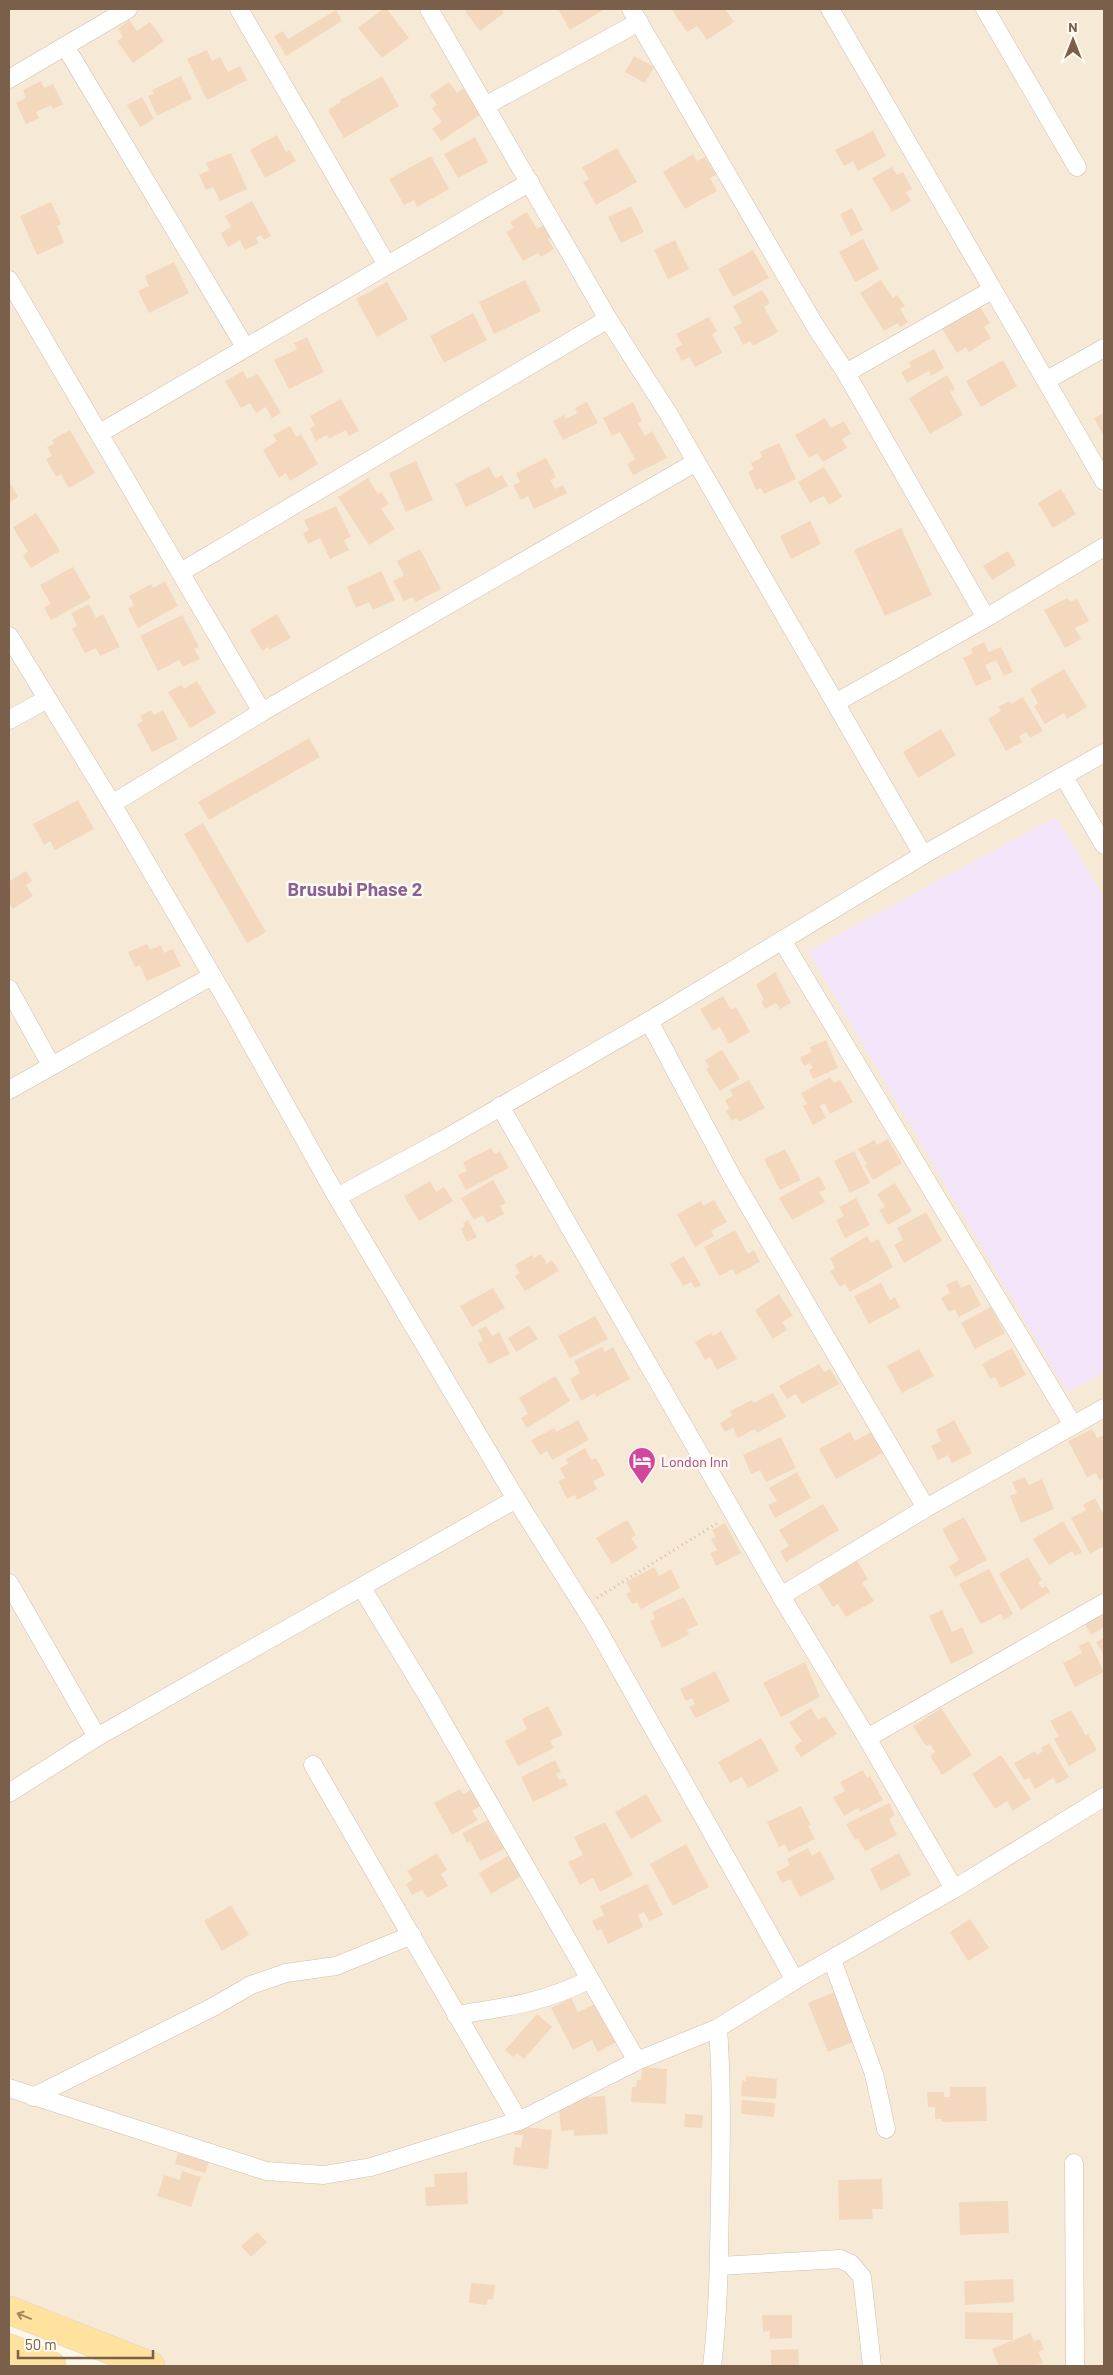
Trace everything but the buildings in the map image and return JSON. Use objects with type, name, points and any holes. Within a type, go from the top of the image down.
[{"type":"main road","points":[[9,2310],[151,2366]]},
{"type":"main road","points":[[9,2348],[52,2366]]},
{"type":"street","points":[[9,79],[128,9]]},
{"type":"street","points":[[239,9],[387,265]]},
{"type":"street","points":[[430,9],[608,319],[696,462],[837,702],[924,855]]},
{"type":"street","points":[[830,9],[1104,481]]},
{"type":"street","points":[[985,9],[1077,167]]},
{"type":"street","points":[[485,106],[635,15],[814,324],[846,373],[986,618]]},
{"type":"street","points":[[65,46],[246,347]]},
{"type":"street","points":[[100,433],[530,182]]},
{"type":"street","points":[[9,280],[262,712]]},
{"type":"street","points":[[846,373],[992,290]]},
{"type":"street","points":[[181,572],[608,319]]},
{"type":"street","points":[[1047,380],[1104,348]]},
{"type":"street","points":[[112,804],[262,712],[696,462]]},
{"type":"street","points":[[837,702],[986,618],[1104,547]]},
{"type":"street","points":[[9,636],[112,804],[337,1197],[516,1499],[583,1606],[794,1980]]},
{"type":"street","points":[[9,720],[47,699]]},
{"type":"street","points":[[337,1197],[443,1140],[649,1021],[924,855],[1104,753]]},
{"type":"street","points":[[1064,777],[1104,845]]},
{"type":"street","points":[[782,940],[1074,1425]]},
{"type":"street","points":[[9,1090],[212,976]]},
{"type":"street","points":[[9,989],[51,1065]]},
{"type":"street","points":[[649,1021],[732,1177],[926,1508]]},
{"type":"street","points":[[500,1106],[781,1596],[867,1738],[954,1889]]},
{"type":"street","points":[[781,1596],[926,1508],[1104,1408]]},
{"type":"street","points":[[9,1793],[97,1737],[516,1499]]},
{"type":"street","points":[[9,1584],[97,1737]]},
{"type":"street","points":[[362,1588],[427,1695],[637,2061]]},
{"type":"street","points":[[867,1738],[1104,1603]]},
{"type":"street","points":[[313,1765],[519,2121]]},
{"type":"street","points":[[9,2088],[266,2172],[324,2175],[372,2167],[519,2121],[637,2061],[718,2028],[794,1980],[954,1889],[1104,1797]]},
{"type":"street","points":[[33,2097],[213,2007],[251,1985],[286,1973],[336,1966],[412,1935]]},
{"type":"street","points":[[832,1960],[874,2074],[886,2129]]},
{"type":"street","points":[[456,2015],[518,2006],[570,1990],[590,1979]]},
{"type":"street","points":[[712,2366],[719,2266],[722,2100],[718,2028]]},
{"type":"street","points":[[1074,2162],[1075,2366]]},
{"type":"street","points":[[719,2266],[840,2259],[851,2264],[862,2277],[872,2366]]},
{"type":"path","points":[[583,1606],[734,1513]]},
{"type":"shaded area","points":[[9,9],[1104,9],[1104,2366],[151,2366],[9,2310]]},
{"type":"shaded area","points":[[1056,817],[1104,896],[1104,1373],[1067,1392],[808,951]]},
{"type":"place","name":"London Inn","points":[[642,1485]]},
{"type":"district","name":"Brusubi Phase 2","points":[[355,888]]}]
